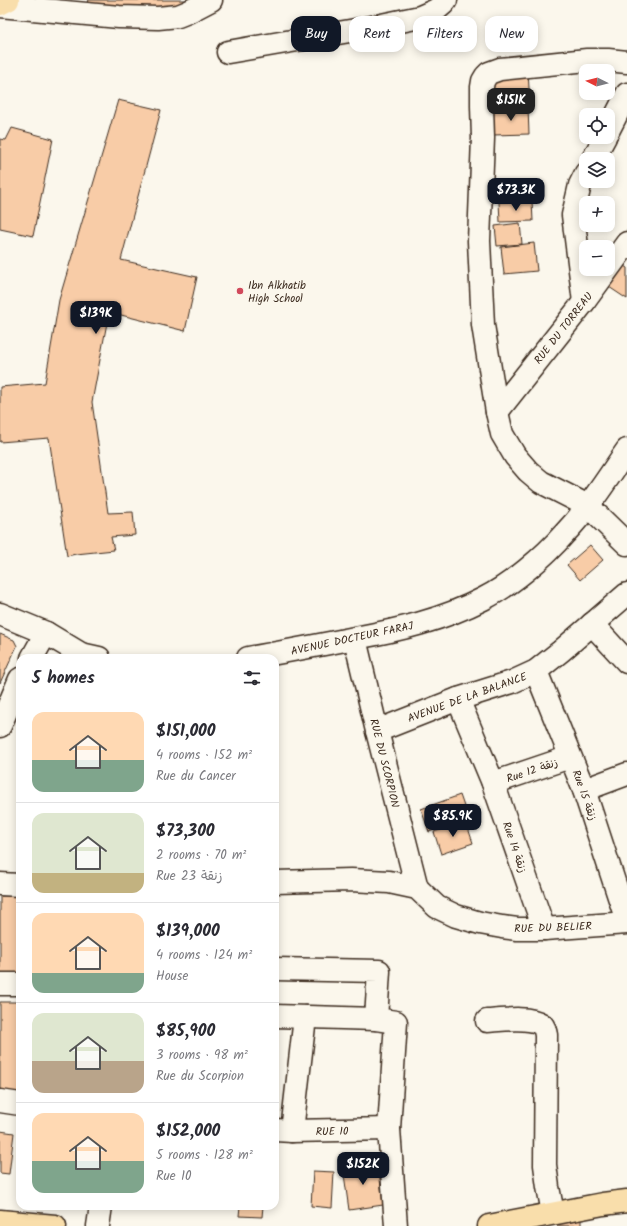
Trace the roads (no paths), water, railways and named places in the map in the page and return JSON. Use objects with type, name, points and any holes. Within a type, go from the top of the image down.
[{"type":"main road","points":[[0,5],[8,0]]},
{"type":"main road","points":[[489,1226],[553,1213],[627,1201]]},
{"type":"main road","points":[[0,1221],[41,1225]]},
{"type":"street","points":[[0,5],[119,17],[158,18],[178,16],[211,0]]},
{"type":"street","points":[[228,52],[367,28],[420,17],[436,10],[446,0]]},
{"type":"street","points":[[627,62],[588,60],[500,69],[489,73],[486,76],[483,81],[482,94],[483,138],[479,241],[484,332],[502,434],[515,456],[528,471],[542,482],[588,506],[627,544]]},
{"type":"street","points":[[615,117],[627,94]]},
{"type":"street","points":[[579,188],[573,215],[584,302]]},
{"type":"street","name":"RUE DU TORREAU","points":[[497,412],[584,302],[627,243]]},
{"type":"street","name":"AVENUE DOCTEUR FARAJ","points":[[273,654],[355,639],[413,626],[443,616],[483,599],[507,584],[541,558],[565,534],[588,506],[627,450]]},
{"type":"street","name":"AVENUE DE LA BALANCE","points":[[377,732],[458,699],[512,682],[536,671],[627,594]]},
{"type":"street","points":[[0,614],[46,633],[81,654]]},
{"type":"street","points":[[592,624],[627,662]]},
{"type":"street","points":[[34,654],[46,633]]},
{"type":"street","name":"RUE DU SCORPION","points":[[355,639],[417,888]]},
{"type":"street","name":"Rue 15 زنقة","points":[[536,671],[584,790],[627,922]]},
{"type":"street","points":[[0,726],[16,688]]},
{"type":"street","name":"Rue 14 زنقة","points":[[458,699],[493,783],[544,929]]},
{"type":"street","name":"Rue 12 زنقة","points":[[493,783],[570,757]]},
{"type":"street","points":[[584,790],[627,774]]},
{"type":"street","name":"RUE DU BELIER","points":[[279,882],[389,882],[417,888],[438,906],[456,916],[480,923],[517,929],[544,929],[627,922]]},
{"type":"street","points":[[0,884],[16,884]]},
{"type":"street","points":[[279,970],[379,972],[376,1019]]},
{"type":"street","points":[[0,984],[16,984]]},
{"type":"street","points":[[279,1016],[376,1019],[396,1022],[389,1129],[396,1226]]},
{"type":"street","points":[[283,1130],[305,1017]]},
{"type":"street","points":[[487,1021],[527,1020],[541,1024],[544,1027],[546,1035],[545,1165],[553,1213]]},
{"type":"street","points":[[0,1101],[16,1103]]},
{"type":"street","name":"RUE 10","points":[[283,1130],[389,1129]]},
{"type":"street","points":[[98,1226],[100,1210]]},
{"type":"place","name":"Ibn Alkhatib High School","points":[[240,291]]}]
